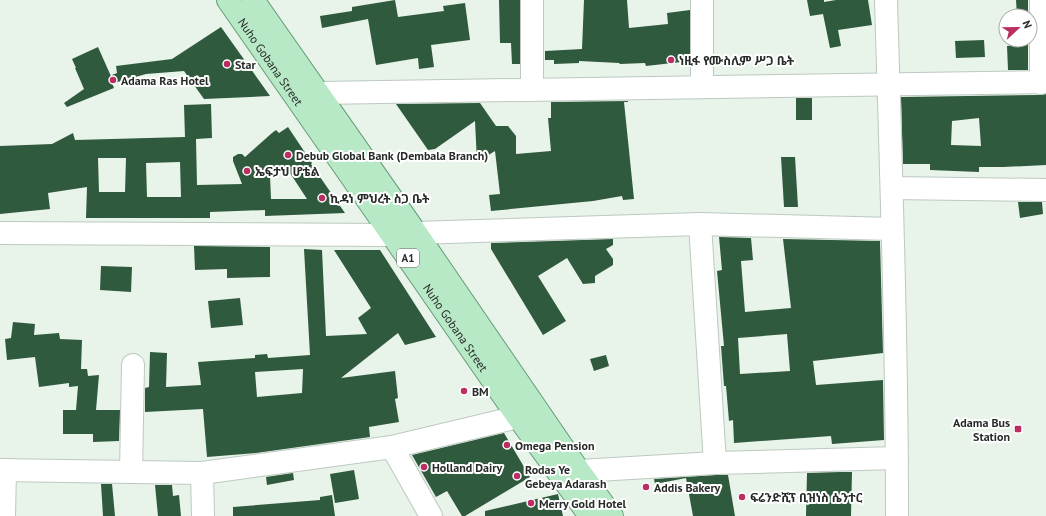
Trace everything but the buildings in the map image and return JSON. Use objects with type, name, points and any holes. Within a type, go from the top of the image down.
[{"type":"main road","name":"Nuho Gobana Street","points":[[228,0],[518,417],[612,516]]},
{"type":"main road","name":"Nuho Gobana Street","points":[[253,0],[416,233],[568,471],[590,516]]},
{"type":"street","points":[[532,0],[532,90]]},
{"type":"street","points":[[702,0],[702,88]]},
{"type":"street","points":[[886,0],[892,188],[897,516]]},
{"type":"street","points":[[319,93],[1043,82],[1041,0]]},
{"type":"street","points":[[892,188],[1046,190]]},
{"type":"street","points":[[0,232],[392,235],[700,224],[892,229]]},
{"type":"street","points":[[700,224],[715,463]]},
{"type":"street","points":[[131,472],[133,365]]},
{"type":"street","points":[[4,516],[3,470],[202,473],[392,447],[518,417]]},
{"type":"street","points":[[392,447],[431,516]]},
{"type":"street","points":[[568,471],[715,463],[897,458]]},
{"type":"street","points":[[202,473],[203,516]]},
{"type":"place","name":"ነዚፋ የሙስሊም ሥጋ ቤት","points":[[671,60]]},
{"type":"place","name":"Star","points":[[227,64]]},
{"type":"place","name":"Adama Ras Hotel","points":[[113,80]]},
{"type":"place","name":"Debub Global Bank (Dembala Branch)","points":[[288,155]]},
{"type":"place","name":"ኤፍታህ ሆቴል","points":[[247,171]]},
{"type":"place","name":"ኪዳነ ምህረት ስጋ ቤት","points":[[322,198]]},
{"type":"place","name":"BM","points":[[464,391]]},
{"type":"place","name":"Adama Bus Station","points":[[1018,429]]},
{"type":"place","name":"Omega Pension","points":[[507,445]]},
{"type":"place","name":"Holland Dairy","points":[[424,467]]},
{"type":"place","name":"Rodas Ye Gebeya Adarash","points":[[517,476]]},
{"type":"place","name":"Addis Bakery","points":[[646,487]]},
{"type":"place","name":"ፍሬንድሺፕ ቢዝነስ ሴንተር","points":[[742,497]]},
{"type":"place","name":"Merry Gold Hotel","points":[[531,503]]}]
